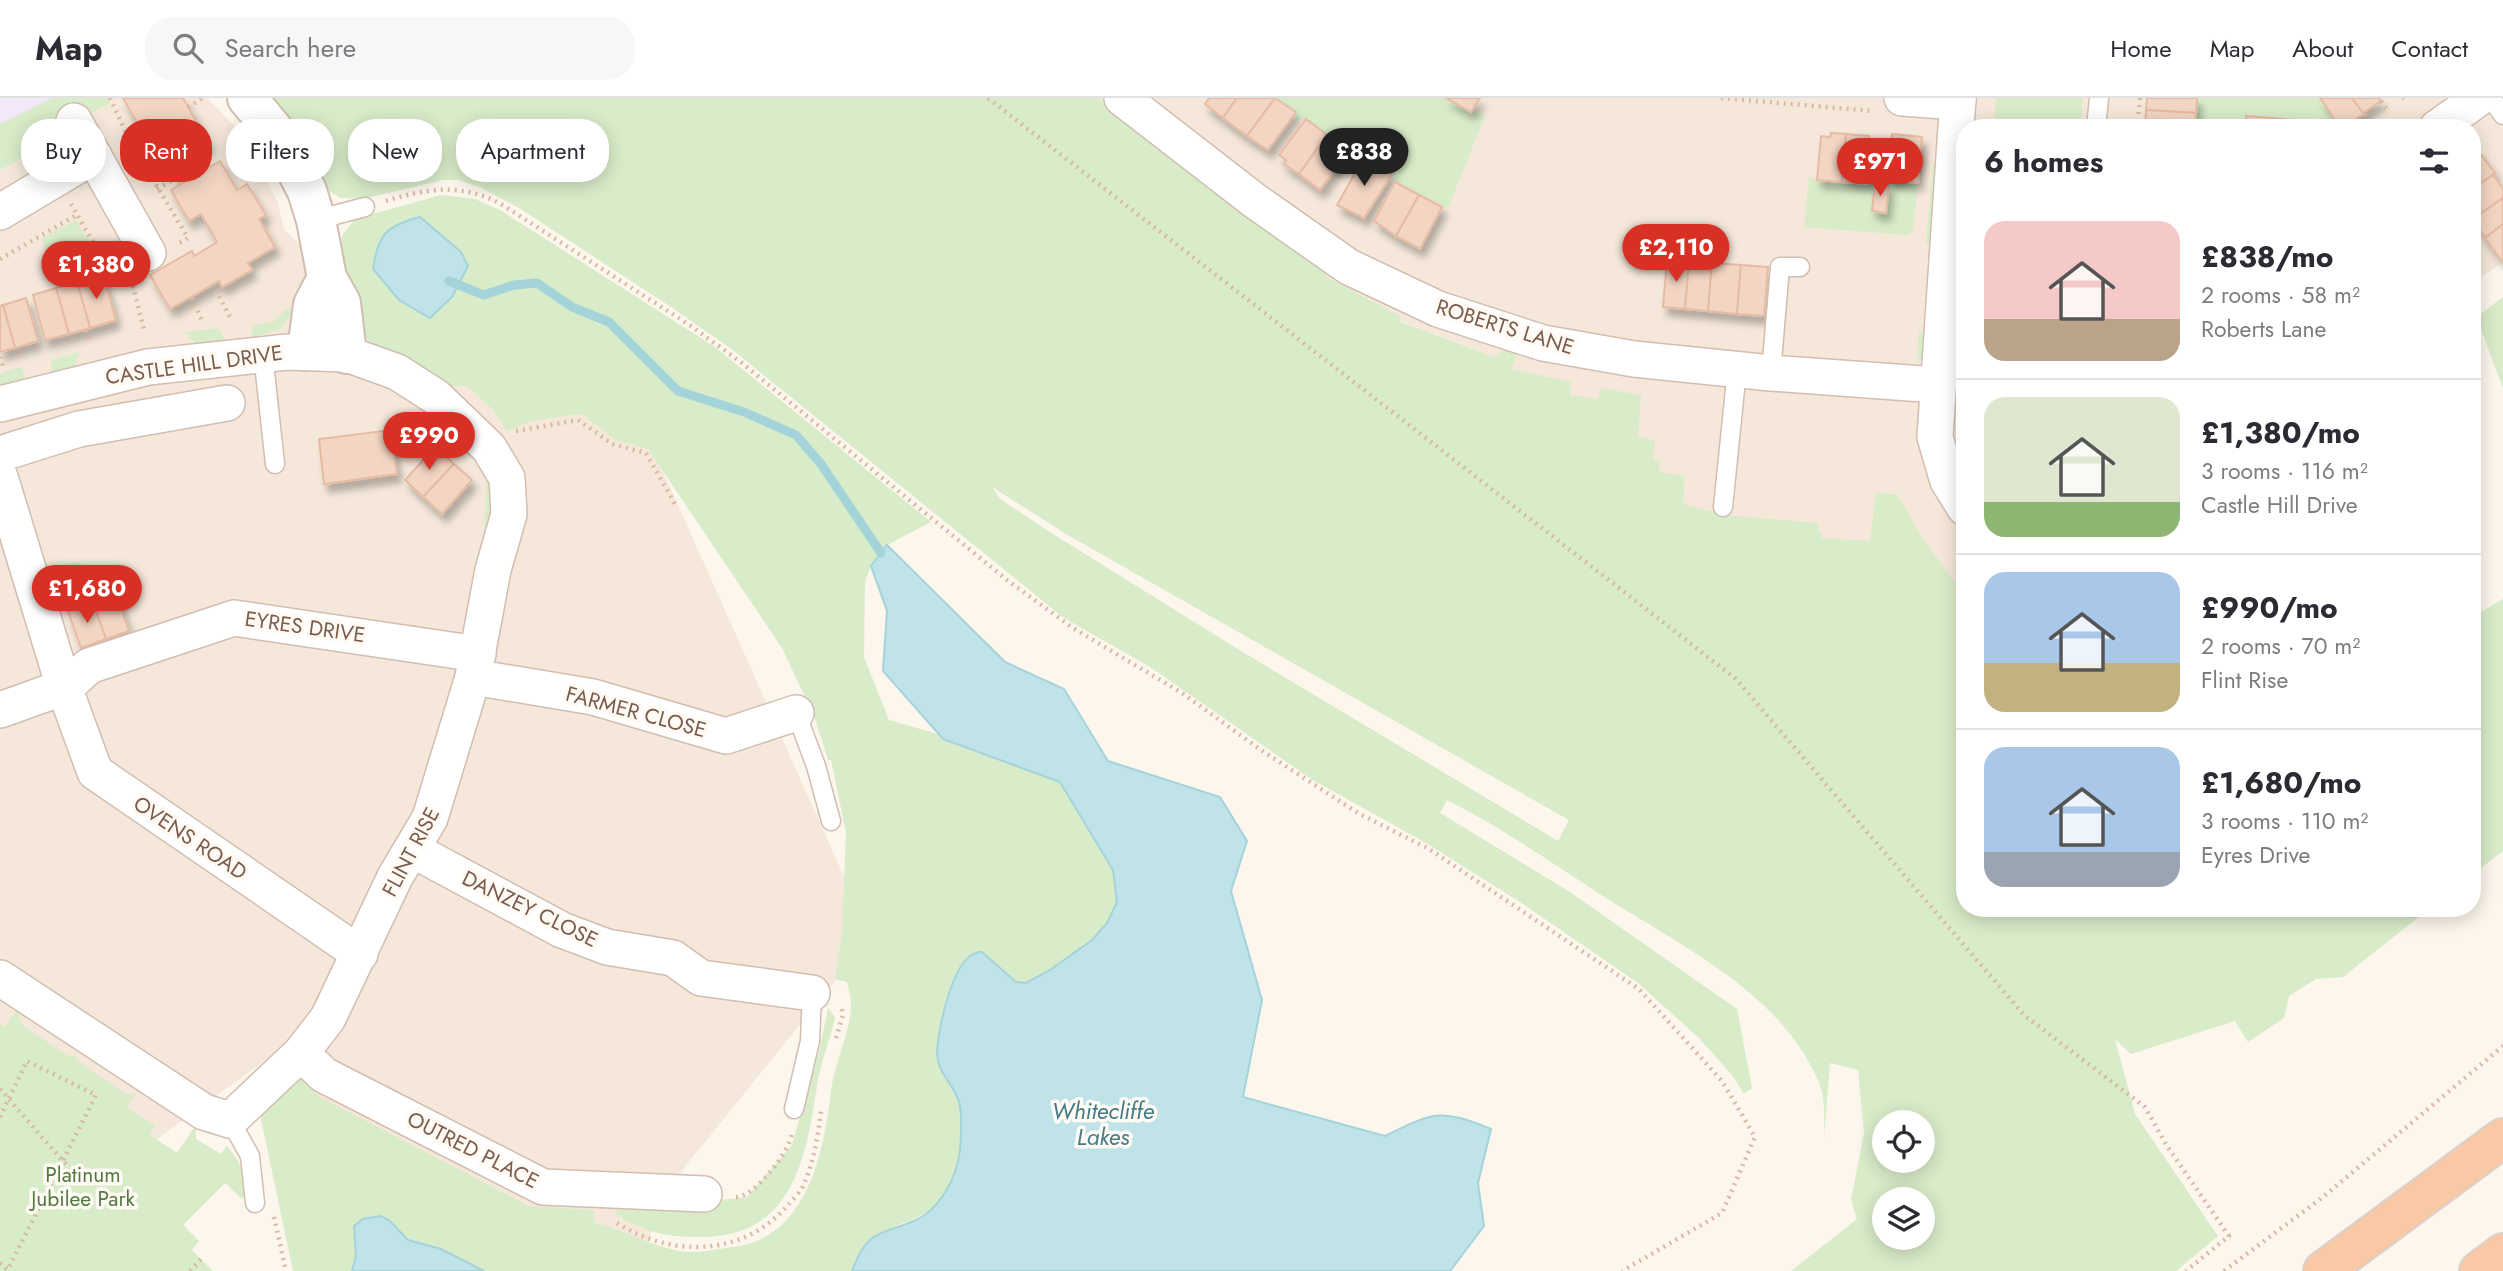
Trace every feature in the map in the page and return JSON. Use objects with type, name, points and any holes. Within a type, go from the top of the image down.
[{"type":"highway","points":[[2323,1271],[2503,1138]]},
{"type":"highway","points":[[2479,1271],[2503,1253]]},
{"type":"street","points":[[247,98],[278,135],[301,179],[316,220],[327,278],[341,303],[347,354]]},
{"type":"street","points":[[2450,119],[2479,98]]},
{"type":"street","points":[[1893,105],[1958,100],[1958,119]]},
{"type":"street","name":"ROBERTS LANE","points":[[1131,101],[1255,201],[1349,267],[1438,309],[1544,343],[1634,359],[1754,372],[1937,385]]},
{"type":"street","points":[[0,212],[50,182]]},
{"type":"street","points":[[105,182],[138,263]]},
{"type":"street","points":[[1956,224],[1937,385],[1937,451],[1948,481],[1956,494]]},
{"type":"street","name":"CASTLE HILL DRIVE","points":[[307,351],[313,305],[327,278]]},
{"type":"street","name":"CASTLE HILL DRIVE","points":[[0,404],[148,367],[307,351],[347,354]]},
{"type":"street","name":"FLINT RISE","points":[[230,1120],[301,1053],[328,1018],[395,877],[413,850],[440,794],[445,768],[476,665],[493,570],[509,508],[507,478],[489,448],[425,388],[397,372],[347,354]]},
{"type":"street","points":[[0,453],[79,429],[227,403]]},
{"type":"street","points":[[0,477],[64,687]]},
{"type":"street","name":"EYRES DRIVE","points":[[0,710],[64,687],[89,666],[233,618],[476,665]]},
{"type":"street","name":"FARMER CLOSE","points":[[476,665],[726,736],[796,713]]},
{"type":"street","name":"OVENS ROAD","points":[[64,687],[90,762],[99,776],[360,954]]},
{"type":"street","name":"DANZEY CLOSE","points":[[413,850],[562,930],[607,947],[673,958],[701,978],[812,993]]},
{"type":"street","points":[[0,978],[204,1112],[230,1120]]},
{"type":"street","name":"OUTRED PLACE","points":[[301,1053],[324,1075],[543,1187],[704,1194]]},
{"type":"lane","points":[[2097,119],[2099,98]]},
{"type":"lane","points":[[2491,98],[2503,115]]},
{"type":"lane","points":[[316,220],[365,207]]},
{"type":"lane","points":[[1723,507],[1780,267],[1800,267]]},
{"type":"lane","points":[[262,354],[275,464]]},
{"type":"lane","points":[[796,713],[816,766],[831,821]]},
{"type":"lane","points":[[794,1109],[810,1041],[812,993]]},
{"type":"lane","points":[[230,1120],[250,1156],[255,1203]]},
{"type":"path","points":[[188,107],[204,98]]},
{"type":"path","points":[[988,98],[1735,677],[2024,1015],[2145,1107],[2167,1146],[2229,1236],[2186,1271]]},
{"type":"path","points":[[1721,98],[1893,105]]},
{"type":"path","points":[[2138,119],[2140,98]]},
{"type":"path","points":[[2381,101],[2388,111]]},
{"type":"path","points":[[2366,114],[2370,119]]},
{"type":"path","points":[[365,207],[442,188],[476,193],[501,205],[732,355],[1007,580],[1073,628],[1182,693],[1261,750],[1358,813],[1429,849],[1639,989],[1722,1081],[1755,1137],[1722,1213],[1622,1271]]},
{"type":"path","points":[[0,258],[77,215]]},
{"type":"path","points":[[138,263],[145,333]]},
{"type":"path","points":[[216,290],[231,319]]},
{"type":"path","points":[[192,298],[203,323]]},
{"type":"path","points":[[86,330],[88,343]]},
{"type":"path","points":[[64,335],[67,348]]},
{"type":"path","points":[[18,347],[22,360]]},
{"type":"path","points":[[0,356],[3,366]]},
{"type":"path","points":[[489,448],[525,429],[579,420],[612,444],[646,453],[675,504]]},
{"type":"path","points":[[812,993],[839,1000],[843,1015],[832,1051]]},
{"type":"path","points":[[2224,1271],[2323,1197],[2503,1046]]},
{"type":"path","points":[[0,1117],[27,1061],[96,1095],[8,1271],[0,1263]]},
{"type":"path","points":[[0,1089],[83,1184]]},
{"type":"path","points":[[590,1188],[600,1213],[627,1230],[675,1247],[713,1248],[750,1237],[777,1218],[803,1187],[818,1142],[822,1102]]},
{"type":"path","points":[[704,1194],[743,1197],[754,1188],[783,1155],[791,1140],[794,1109]]},
{"type":"path","points":[[255,1203],[272,1206],[286,1271]]},
{"type":"path","points":[[190,1271],[202,1258]]},
{"type":"shaded area","points":[[0,98],[207,98],[227,119],[226,182],[268,182],[278,203],[284,229],[385,334],[616,412],[652,447],[871,937],[683,1169],[643,1249],[585,1217],[535,1216],[284,1089],[267,1059],[0,1254]]},
{"type":"shaded area","points":[[0,98],[101,98],[64,119],[21,119],[21,144],[0,156]]},
{"type":"shaded area","points":[[1098,98],[2503,98],[2503,262],[2481,277],[2481,119],[1956,119],[1956,596],[1942,607],[1687,508],[1569,395],[1512,369],[1506,348],[1494,357],[1398,320],[1400,316],[1327,277]]},
{"type":"green space","points":[[52,98],[108,98],[110,103],[84,119],[21,119],[21,158],[0,170],[0,124]]},
{"type":"green space","points":[[268,98],[1098,98],[1324,261],[1327,277],[1400,316],[1399,321],[1494,357],[1506,348],[1519,345],[1512,369],[1571,382],[1570,395],[1598,399],[1600,388],[1641,395],[1638,437],[1655,440],[1653,460],[1660,461],[1659,472],[1685,476],[1683,504],[1725,515],[1817,523],[1822,538],[1870,541],[1876,492],[1898,495],[1920,534],[1956,585],[1956,917],[2419,917],[2343,977],[2316,979],[2289,996],[2284,1018],[2248,1042],[2235,1021],[2131,1054],[2115,1039],[2135,1114],[2218,1236],[2176,1271],[1791,1271],[1857,1219],[1851,1200],[1864,1133],[1858,1070],[1830,1063],[1824,1138],[1823,1101],[1818,1080],[1801,1049],[1779,1021],[1754,997],[1697,954],[1508,834],[1447,800],[1440,813],[1570,892],[1737,1009],[1752,1088],[1744,1094],[1732,1075],[1698,1037],[1638,983],[1520,902],[1426,843],[1311,779],[1150,667],[1064,618],[734,351],[519,208],[465,182],[609,182],[609,119],[456,119],[456,180],[442,180],[442,119],[348,119],[348,182],[435,182],[363,199],[341,198],[327,190],[323,182],[334,182],[334,119],[283,119]],"holes":[[[992,487],[1066,534],[1569,820],[1558,841],[1241,651],[1053,534],[1000,499]]]},
{"type":"green space","points":[[1277,98],[1446,98],[1485,116],[1448,208],[1395,182],[1392,174],[1355,152],[1338,179],[1349,151],[1306,119],[1296,120],[1296,112]]},
{"type":"green space","points":[[1996,98],[2083,98],[2081,119],[1995,119]]},
{"type":"green space","points":[[2197,98],[2320,98],[2334,119],[2247,116],[2246,119],[2196,119]]},
{"type":"green space","points":[[1933,163],[1942,164],[1935,244],[1926,243]]},
{"type":"green space","points":[[1809,176],[1847,184],[1918,183],[1913,231],[1907,235],[1804,227]]},
{"type":"green space","points":[[441,195],[475,199],[500,210],[715,347],[931,522],[887,545],[871,566],[865,581],[864,657],[889,720],[1210,812],[1084,1191],[1007,977],[989,957],[967,957],[948,991],[937,1047],[939,1065],[957,1097],[962,1115],[961,1147],[954,1176],[945,1194],[934,1206],[875,1237],[862,1250],[852,1271],[484,1271],[441,1249],[408,1240],[383,1217],[363,1219],[354,1226],[356,1256],[352,1271],[293,1271],[259,1110],[300,1076],[318,1096],[529,1206],[593,1210],[595,1223],[669,1249],[707,1251],[758,1240],[779,1228],[795,1210],[816,1165],[833,1079],[850,1014],[851,1000],[847,982],[835,979],[842,931],[846,833],[831,760],[828,760],[814,716],[782,648],[648,449],[615,440],[583,415],[577,414],[531,421],[507,431],[493,410],[466,385],[444,388],[373,345],[356,326],[340,250],[342,235],[355,219]]},
{"type":"green space","points":[[76,220],[97,256],[103,275],[56,288],[42,238]]},
{"type":"green space","points":[[2503,297],[2503,388],[2481,329],[2482,313]]},
{"type":"green space","points":[[295,309],[282,328],[253,338],[251,330],[254,325],[273,322],[285,310]]},
{"type":"green space","points":[[219,328],[225,341],[196,344],[185,332]]},
{"type":"green space","points":[[1919,330],[1928,341],[1924,356],[1917,363]]},
{"type":"green space","points":[[79,352],[75,366],[52,372],[51,360]]},
{"type":"green space","points":[[22,368],[26,380],[0,387],[0,373]]},
{"type":"green space","points":[[1956,439],[1956,460],[1949,441]]},
{"type":"green space","points":[[486,475],[496,487],[483,566],[486,481]]},
{"type":"green space","points":[[79,561],[93,603],[68,611],[51,571]]},
{"type":"green space","points":[[2503,599],[2503,851],[2481,868],[2481,612]]},
{"type":"green space","points":[[828,1008],[835,1017],[820,1072],[808,1137],[790,1188],[775,1209],[755,1224],[729,1234],[696,1237],[654,1232],[615,1213],[617,1210],[706,1212],[708,1201],[747,1197],[792,1145],[819,1052]]},
{"type":"green space","name":"Platinum Jubilee Park","points":[[17,1009],[22,1025],[68,1056],[76,1055],[76,1060],[127,1095],[136,1093],[127,1107],[155,1126],[150,1135],[177,1153],[196,1125],[196,1139],[221,1154],[227,1146],[231,1151],[244,1174],[246,1194],[242,1199],[225,1183],[183,1225],[199,1241],[192,1250],[213,1271],[0,1271],[0,1024],[5,1027]]},
{"type":"water","points":[[420,217],[461,252],[468,266],[452,297],[430,318],[399,300],[373,269],[378,247],[386,233],[399,224]]},
{"type":"water","name":"Whitecliffe Lakes","points":[[887,545],[1005,662],[1064,689],[1108,761],[1220,797],[1247,841],[1231,891],[1262,1000],[1243,1097],[1385,1136],[1415,1122],[1437,1116],[1459,1118],[1491,1129],[1478,1183],[1484,1226],[1450,1271],[852,1271],[862,1250],[871,1239],[921,1217],[930,1210],[945,1193],[955,1172],[960,1150],[960,1107],[957,1096],[940,1067],[937,1053],[944,1010],[955,977],[963,964],[972,955],[982,952],[1016,982],[1026,983],[1050,970],[1092,940],[1107,923],[1117,902],[1113,870],[1060,782],[943,739],[883,671],[887,611],[871,566]]},
{"type":"water","points":[[380,1216],[389,1220],[408,1240],[441,1249],[484,1271],[352,1271],[356,1256],[354,1226],[363,1219]]},
{"type":"building","points":[[123,98],[183,98],[195,119],[135,119]]},
{"type":"building","points":[[1209,98],[1237,98],[1223,118],[1205,104]]},
{"type":"building","points":[[1237,98],[1275,98],[1247,136],[1223,118]]},
{"type":"building","points":[[1275,98],[1296,112],[1268,150],[1247,136]]},
{"type":"building","points":[[1446,98],[1480,98],[1471,112]]},
{"type":"building","points":[[2147,98],[2197,98],[2196,113],[2146,110]]},
{"type":"building","points":[[2320,98],[2352,98],[2364,114],[2356,119],[2335,119]]},
{"type":"building","points":[[2352,98],[2379,98],[2381,101],[2363,113]]},
{"type":"building","points":[[2146,110],[2196,113],[2196,119],[2146,119]]},
{"type":"building","points":[[2246,116],[2273,118],[2273,119],[2246,119]]},
{"type":"building","points":[[1306,119],[1327,135],[1299,174],[1284,164],[1286,160],[1279,155]]},
{"type":"building","points":[[1831,133],[1846,134],[1842,182],[1817,180],[1821,136],[1830,137]]},
{"type":"building","points":[[1846,134],[1869,136],[1869,141],[1872,141],[1868,184],[1842,182]]},
{"type":"building","points":[[1892,134],[1922,137],[1918,183],[1888,180]]},
{"type":"building","points":[[1327,135],[1349,151],[1320,190],[1299,174]]},
{"type":"building","points":[[2481,155],[2495,173],[2481,183]]},
{"type":"building","points":[[1364,157],[1392,174],[1364,218],[1337,205]]},
{"type":"building","points":[[220,161],[226,171],[226,182],[232,182],[237,190],[247,184],[266,215],[259,219],[275,247],[248,263],[252,270],[222,287],[219,281],[170,309],[150,275],[192,251],[194,256],[217,242],[201,214],[189,221],[171,190],[185,182],[212,182],[212,166]]},
{"type":"building","points":[[2493,175],[2503,189],[2503,198],[2481,213],[2481,183]]},
{"type":"building","points":[[1395,182],[1419,195],[1396,236],[1374,221]]},
{"type":"building","points":[[1875,183],[1889,185],[1886,213],[1872,211]]},
{"type":"building","points":[[1419,195],[1442,207],[1420,249],[1396,236]]},
{"type":"building","points":[[2503,198],[2503,224],[2485,238],[2481,232],[2481,213]]},
{"type":"building","points":[[2503,224],[2503,258],[2501,260],[2485,238]]},
{"type":"building","points":[[1667,260],[1689,261],[1685,309],[1663,307]]},
{"type":"building","points":[[1689,261],[1712,263],[1708,311],[1685,309]]},
{"type":"building","points":[[1712,263],[1741,265],[1737,314],[1708,311]]},
{"type":"building","points":[[1741,265],[1768,267],[1764,316],[1737,314]]},
{"type":"building","points":[[103,275],[116,320],[90,328],[77,282]]},
{"type":"building","points":[[77,282],[90,328],[69,334],[56,288]]},
{"type":"building","points":[[56,288],[69,334],[45,340],[33,295]]},
{"type":"building","points":[[26,298],[38,341],[15,348],[3,305]]},
{"type":"building","points":[[3,305],[15,348],[0,352],[0,306]]},
{"type":"building","points":[[391,430],[397,474],[324,484],[319,439]]},
{"type":"building","points":[[435,447],[454,464],[423,497],[405,480]]},
{"type":"building","points":[[454,464],[472,480],[442,514],[423,497]]},
{"type":"building","points":[[116,594],[129,631],[106,639],[93,603]]},
{"type":"building","points":[[93,603],[106,639],[81,648],[68,611]]},
{"type":"waterway","points":[[449,281],[484,295],[514,285],[537,283],[572,307],[609,322],[678,391],[744,412],[796,435],[821,464],[881,553]]}]
